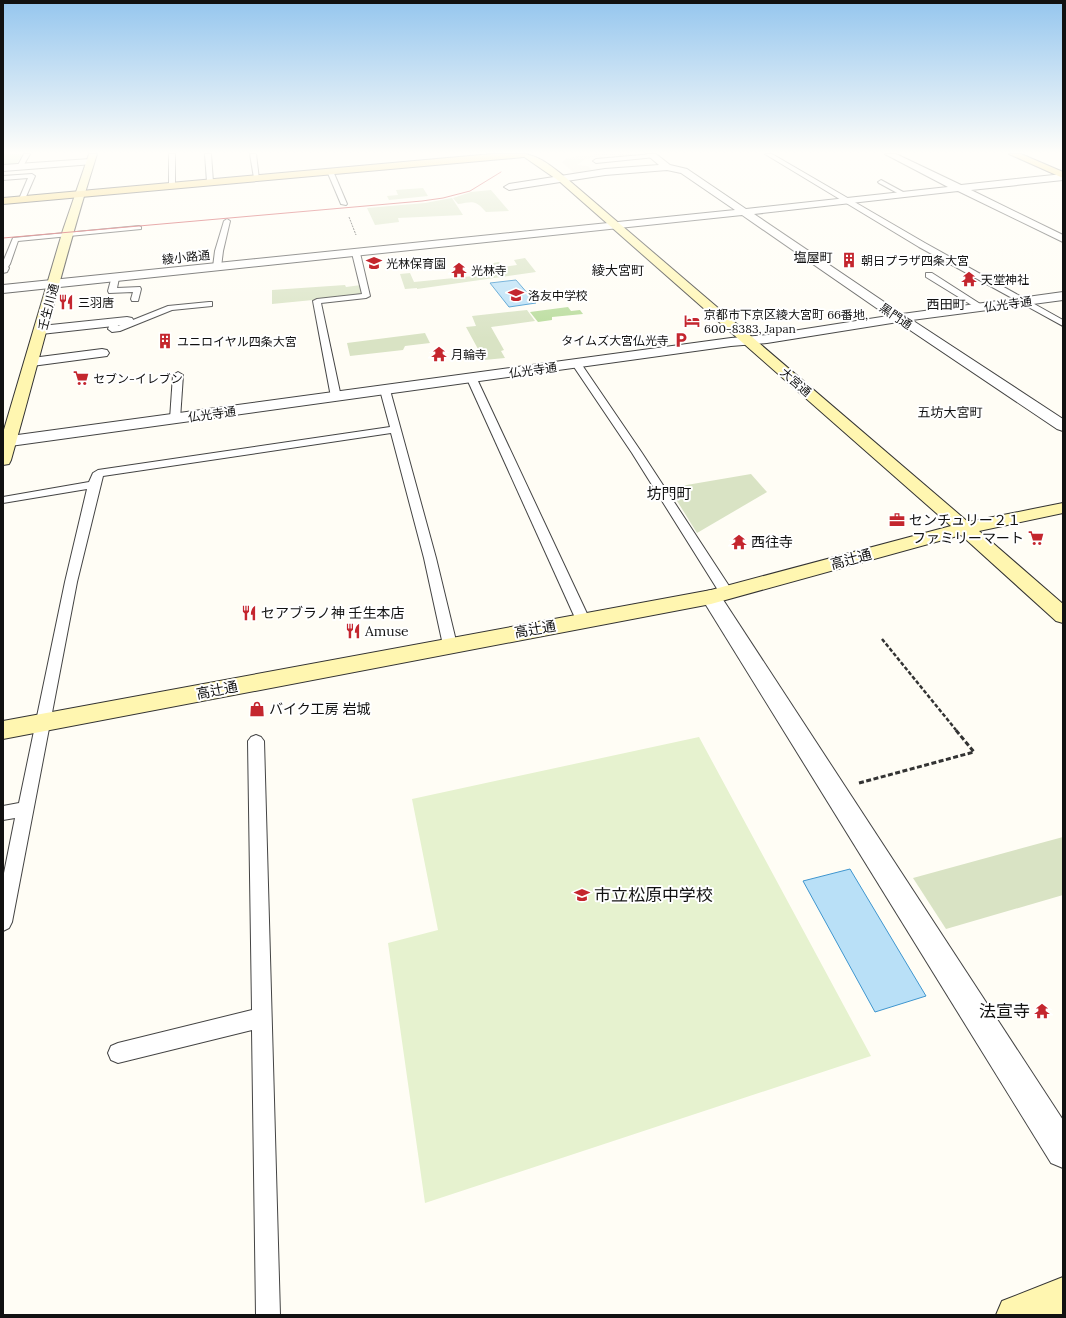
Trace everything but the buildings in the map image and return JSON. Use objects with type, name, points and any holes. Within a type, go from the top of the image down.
[{"type":"street","name":"壬生川通","points":[[3,460],[6,442],[32,362],[73,216]]},
{"type":"street","name":"大宮通","points":[[604,216],[965,528],[1063,616]]},
{"type":"street","name":"綾小路通","points":[[3,289],[711,216]]},
{"type":"street","name":"黒門通","points":[[748,216],[1063,426]]},
{"type":"street","points":[[1016,216],[1063,239]]},
{"type":"street","name":"仏光寺通","points":[[6,442],[1063,296]]},
{"type":"street","points":[[41,330],[127,321]]},
{"type":"street","points":[[32,362],[102,353]]},
{"type":"street","name":"高辻通","points":[[3,730],[718,595],[965,528],[1063,508]]},
{"type":"street","points":[[718,595],[833,789],[1063,1151]]},
{"type":"street","points":[[1016,1315],[1063,1296]]},
{"type":"lane","points":[[872,216],[1063,323]]},
{"type":"lane","points":[[217,267],[218,251],[227,221]]},
{"type":"lane","points":[[3,268],[6,264],[15,239],[139,228]]},
{"type":"lane","points":[[336,397],[317,301],[366,296],[356,253]]},
{"type":"lane","points":[[929,275],[981,307]]},
{"type":"lane","points":[[115,278],[112,292],[137,289],[135,299]]},
{"type":"lane","points":[[114,323],[112,330],[171,308],[209,304]]},
{"type":"lane","points":[[577,364],[638,453],[718,595]]},
{"type":"lane","points":[[175,419],[178,374]]},
{"type":"lane","points":[[472,378],[583,620]]},
{"type":"lane","points":[[385,390],[430,558],[450,645]]},
{"type":"lane","points":[[3,922],[71,582],[98,473],[395,429]]},
{"type":"lane","points":[[3,500],[94,485]]},
{"type":"lane","points":[[256,741],[268,1315]]},
{"type":"lane","points":[[3,814],[26,809]]},
{"type":"lane","points":[[118,1054],[261,1018]]},
{"type":"path","points":[[833,789],[974,752],[882,639]]},
{"type":"green space","points":[[371,216],[452,216],[398,218],[399,222],[375,225]]},
{"type":"green space","points":[[525,258],[536,272],[417,289],[405,289],[400,274],[410,273],[414,282],[496,275],[495,270],[491,270],[488,264],[499,262],[503,267],[517,265],[514,260]]},
{"type":"green space","points":[[345,285],[346,287],[361,285],[364,295],[272,304],[272,290]]},
{"type":"green space","points":[[568,307],[571,311],[580,310],[583,314],[552,317],[552,320],[538,322],[530,312]]},
{"type":"green space","points":[[527,310],[535,321],[491,327],[504,350],[501,351],[505,358],[484,360],[466,327],[476,326],[472,316]]},
{"type":"green space","points":[[425,333],[430,343],[405,346],[403,350],[350,356],[347,343]]},
{"type":"green space","points":[[751,474],[767,492],[697,533],[669,488]]},
{"type":"green space","points":[[699,737],[871,1056],[425,1203],[388,943],[438,930],[412,799]]},
{"type":"green space","points":[[1063,837],[1063,895],[946,929],[913,878]]},
{"type":"water","points":[[516,280],[536,303],[509,307],[490,283]]},
{"type":"water","points":[[850,869],[926,996],[875,1012],[803,881]]},
{"type":"tram line","points":[[3,238],[258,216]]},
{"type":"place","name":"朝日プラザ四条大宮","points":[[849,260]]},
{"type":"place","name":"光林保育園","points":[[374,263]]},
{"type":"place","name":"光林寺","points":[[459,270]]},
{"type":"place","name":"天堂神社","points":[[969,279]]},
{"type":"place","name":"洛友中学校","points":[[516,295]]},
{"type":"place","name":"三羽唐","points":[[66,302]]},
{"type":"place","name":"京都市下京区綾大宮町 66番地, 600-8383, Japan","points":[[692,321]]},
{"type":"place","name":"タイムズ大宮仏光寺","points":[[681,340]]},
{"type":"place","name":"ユニロイヤル四条大宮","points":[[165,341]]},
{"type":"place","name":"月輪寺","points":[[439,354]]},
{"type":"place","name":"セブン-イレブン","points":[[81,378]]},
{"type":"place","name":"センチュリー２１","points":[[897,520]]},
{"type":"place","name":"ファミリーマート","points":[[1036,538]]},
{"type":"place","name":"西往寺","points":[[739,542]]},
{"type":"place","name":"セアブラノ神 壬生本店","points":[[249,613]]},
{"type":"place","name":"Amuse","points":[[353,631]]},
{"type":"place","name":"バイク工房 岩城","points":[[257,709]]},
{"type":"place","name":"市立松原中学校","points":[[582,895]]},
{"type":"place","name":"法宣寺","points":[[1042,1011]]},
{"type":"district","name":"塩屋町","points":[[813,257]]},
{"type":"district","name":"綾大宮町","points":[[618,270]]},
{"type":"district","name":"西田町","points":[[946,304]]},
{"type":"district","name":"五坊大宮町","points":[[950,412]]},
{"type":"district","name":"坊門町","points":[[669,493]]}]
